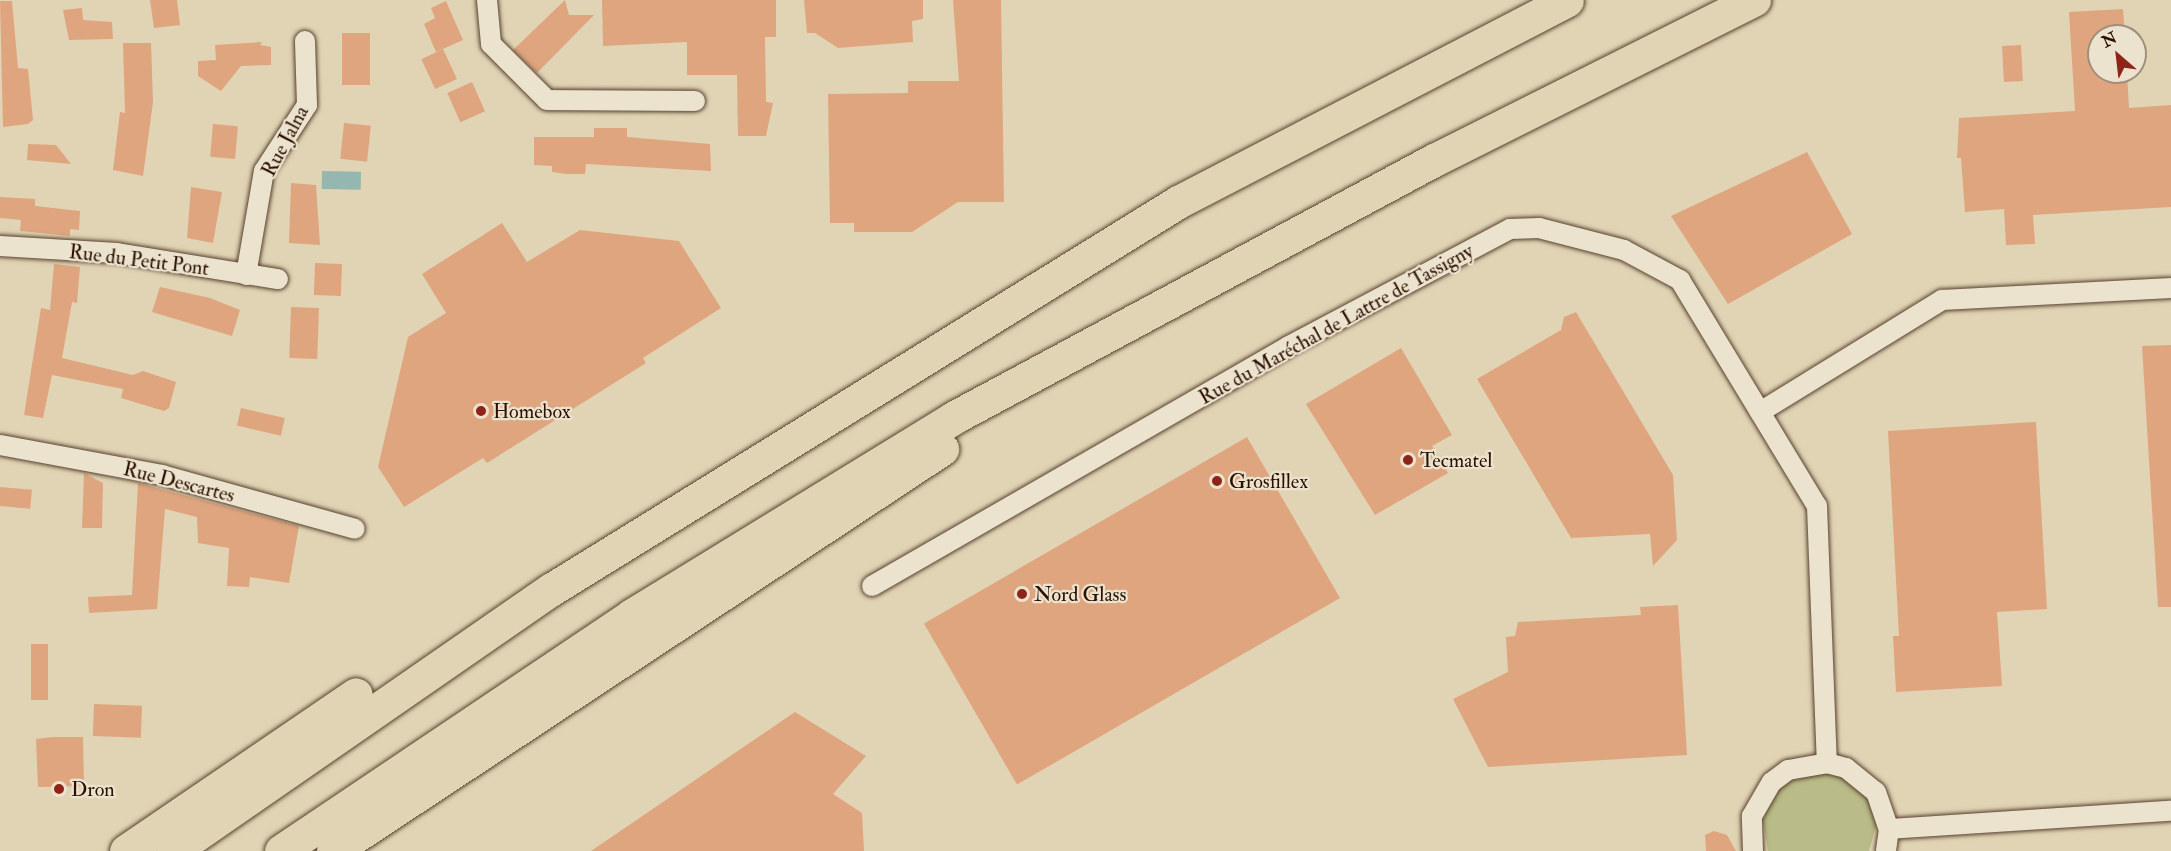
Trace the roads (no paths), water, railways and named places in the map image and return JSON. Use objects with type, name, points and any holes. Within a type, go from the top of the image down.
[{"type":"highway","points":[[173,851],[303,758],[634,536],[1178,202],[1567,0]]},
{"type":"highway","points":[[281,851],[632,615],[1022,379],[1444,154],[1754,0]]},
{"type":"highway","points":[[333,851],[762,564],[825,530],[973,428],[1022,379]]},
{"type":"highway","points":[[126,851],[584,545],[634,536]]},
{"type":"street","points":[[487,0],[491,44],[547,100],[695,101]]},
{"type":"street","name":"Rue Jalna","points":[[246,275],[264,171],[307,105],[305,41]]},
{"type":"street","name":"Rue du Maréchal de Lattre de Tassigny","points":[[872,586],[1287,347],[1510,229],[1539,228],[1624,250],[1680,280],[1817,506],[1827,763]]},
{"type":"street","name":"Rue du Petit Pont","points":[[0,246],[117,253],[278,279]]},
{"type":"street","points":[[1760,412],[1942,300],[2171,288]]},
{"type":"street","name":"Rue Descartes","points":[[0,445],[162,475],[355,530]]},
{"type":"street","points":[[1753,851],[1752,816],[1772,782],[1788,770],[1827,763],[1846,768],[1876,792],[1889,828],[1886,851]]},
{"type":"street","points":[[1889,828],[2171,811]]},
{"type":"water","points":[[322,171],[361,172],[361,190],[322,189]]},
{"type":"place","name":"Homebox","points":[[481,411]]},
{"type":"place","name":"Tecmatel","points":[[1408,460]]},
{"type":"place","name":"Grosfillex","points":[[1217,481]]},
{"type":"place","name":"Nord Glass","points":[[1022,594]]},
{"type":"place","name":"Dron","points":[[59,789]]}]
